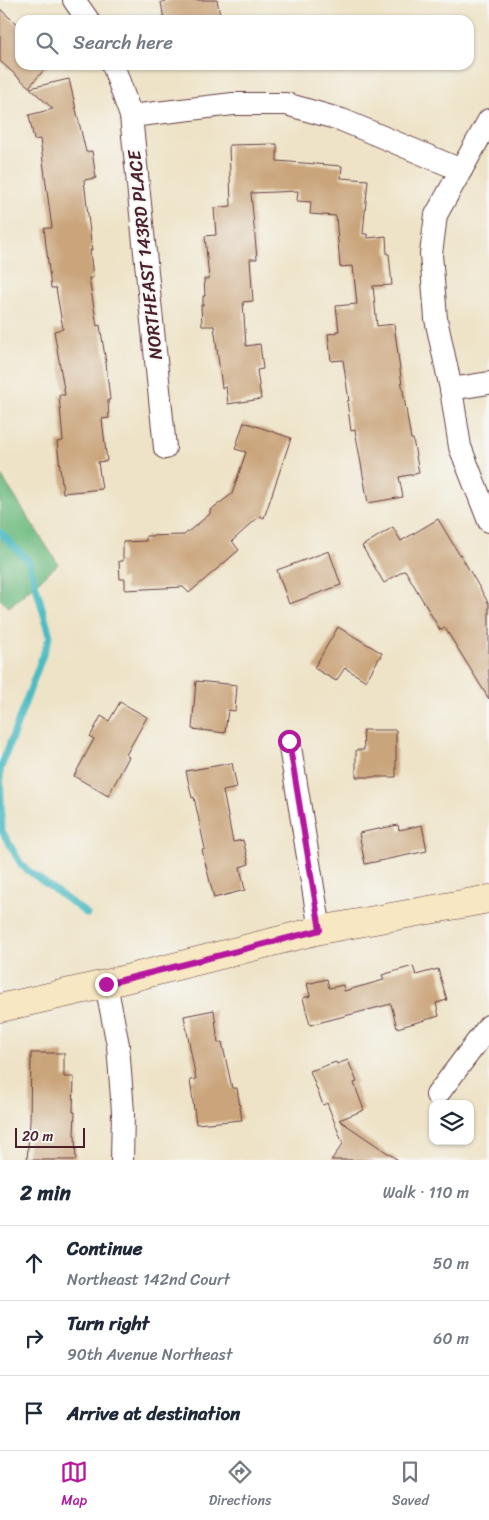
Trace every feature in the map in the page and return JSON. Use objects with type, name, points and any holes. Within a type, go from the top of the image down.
[{"type":"street","points":[[74,0],[84,15]]},
{"type":"street","name":"NORTHEAST 143RD PLACE","points":[[115,70],[131,116],[165,448]]},
{"type":"street","points":[[131,116],[233,104],[286,104],[342,120],[461,170]]},
{"type":"street","points":[[489,120],[436,215],[431,254],[436,319],[451,389],[460,447],[489,521]]},
{"type":"street","points":[[451,389],[489,382]]},
{"type":"street","points":[[289,741],[320,930]]},
{"type":"street","points":[[0,1008],[106,984],[320,930],[489,898]]},
{"type":"street","points":[[106,984],[118,1045],[123,1112],[122,1160]]},
{"type":"street","points":[[436,1095],[489,1026]]},
{"type":"green space","points":[[0,474],[58,564],[9,607],[0,599]]},
{"type":"building","points":[[173,0],[217,0],[220,15],[163,15],[161,2]]},
{"type":"building","points":[[0,9],[15,22],[15,70],[44,70],[29,87],[0,61]]},
{"type":"building","points":[[69,79],[86,152],[92,151],[96,178],[84,180],[92,250],[90,250],[93,278],[89,278],[97,326],[100,325],[110,400],[108,400],[109,418],[102,419],[107,461],[98,462],[102,489],[63,493],[57,442],[63,441],[59,395],[65,395],[54,331],[63,329],[56,288],[51,288],[44,228],[52,228],[40,139],[34,140],[29,115],[53,109],[30,88]]},
{"type":"building","points":[[277,144],[277,161],[342,166],[341,178],[368,180],[363,234],[367,234],[368,238],[386,236],[392,285],[373,286],[377,326],[394,324],[411,439],[413,439],[419,473],[399,477],[403,497],[368,503],[355,430],[351,431],[343,360],[331,361],[328,334],[339,331],[336,306],[357,304],[353,266],[340,267],[336,216],[310,214],[311,202],[297,201],[298,191],[251,193],[257,259],[250,259],[253,301],[243,302],[246,346],[260,344],[263,369],[257,370],[261,399],[228,404],[226,387],[222,388],[214,326],[202,326],[201,305],[203,305],[203,296],[205,296],[204,279],[209,279],[205,236],[216,235],[214,208],[231,206],[229,145]]},
{"type":"building","points":[[244,422],[291,438],[264,518],[260,516],[232,541],[239,550],[189,593],[183,587],[125,590],[125,579],[120,579],[119,561],[123,561],[123,542],[146,541],[146,536],[184,535],[210,514],[210,510],[232,494],[246,452],[235,449]]},
{"type":"building","points":[[438,519],[489,604],[489,699],[445,628],[440,630],[405,570],[384,583],[362,546],[393,527],[401,541]]},
{"type":"building","points":[[329,551],[341,585],[289,604],[277,570]]},
{"type":"building","points":[[338,627],[382,653],[366,681],[345,668],[336,681],[314,668]]},
{"type":"building","points":[[196,681],[237,685],[235,711],[228,710],[225,733],[192,729]]},
{"type":"building","points":[[120,702],[147,717],[126,755],[129,757],[108,796],[74,776],[94,739],[90,737],[101,716],[109,721]]},
{"type":"building","points":[[363,730],[396,730],[396,777],[356,777],[356,750],[364,750]]},
{"type":"building","points":[[232,763],[237,788],[223,791],[233,842],[243,840],[249,864],[240,867],[245,890],[214,898],[202,850],[205,849],[194,797],[192,798],[186,771]]},
{"type":"building","points":[[398,825],[399,830],[422,825],[427,851],[365,864],[359,833]]},
{"type":"building","points":[[413,966],[416,975],[438,969],[447,1000],[436,1003],[439,1016],[397,1028],[391,1004],[310,1025],[303,998],[310,996],[307,984],[327,979],[329,988],[343,985],[344,991],[384,980],[382,975]]},
{"type":"building","points":[[214,1010],[218,1043],[222,1042],[232,1088],[237,1088],[242,1120],[196,1124],[190,1080],[196,1079],[184,1016]]},
{"type":"building","points":[[31,1053],[64,1053],[64,1077],[74,1077],[73,1112],[75,1112],[76,1160],[27,1160],[30,1122]]},
{"type":"building","points":[[348,1060],[357,1082],[354,1083],[364,1110],[339,1120],[398,1160],[331,1160],[343,1144],[327,1103],[323,1105],[310,1071]]},
{"type":"waterway","points":[[0,532],[29,562],[50,636],[0,770],[2,831],[22,866],[87,914]]},
{"type":"route","points":[[106,984],[320,930],[289,741]]}]
